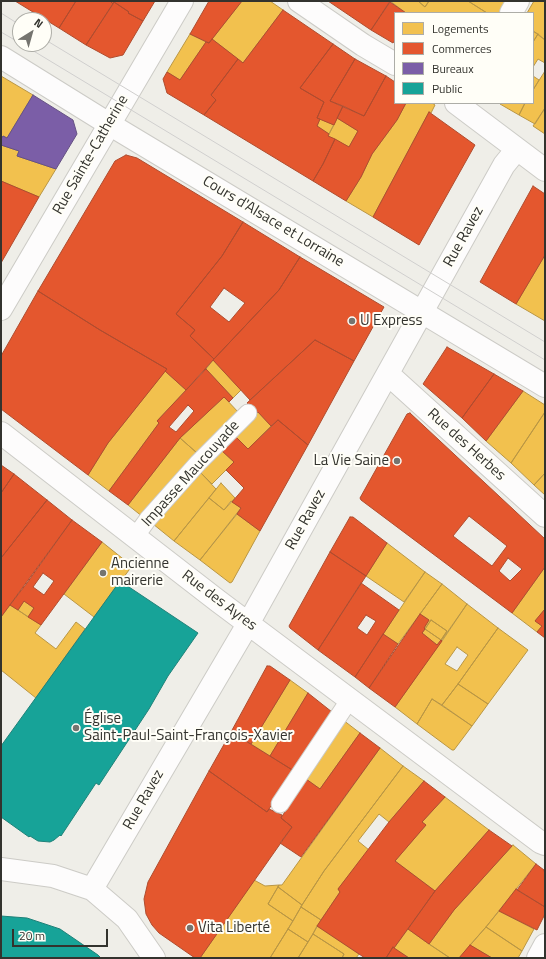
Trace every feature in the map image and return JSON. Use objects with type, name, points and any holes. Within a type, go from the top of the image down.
[{"type":"street","name":"Rue Sainte-Catherine","points":[[1,309],[182,1]]},
{"type":"street","points":[[299,1],[363,45],[394,63]]},
{"type":"street","points":[[512,12],[518,1]]},
{"type":"street","name":"Cours d'Alsace et Lorraine","points":[[1,57],[109,124],[545,386]]},
{"type":"street","points":[[458,104],[545,170]]},
{"type":"street","name":"Rue Ravez","points":[[92,889],[248,624],[504,165],[517,149]]},
{"type":"street","name":"Rue des Herbes","points":[[388,374],[545,516]]},
{"type":"street","name":"Rue des Ayres","points":[[1,433],[248,624],[540,842],[545,844]]},
{"type":"street","points":[[1,869],[53,876],[92,889],[127,919],[154,958]]},
{"type":"street","points":[[538,958],[545,945]]},
{"type":"lane","name":"Impasse Maucouyade","points":[[135,537],[148,519],[198,462],[248,413]]},
{"type":"lane","points":[[280,804],[350,699]]},
{"type":"building: Logements","points":[[242,1],[270,1],[283,10],[243,63],[212,39]]},
{"type":"building: Logements","points":[[390,1],[418,1],[425,7],[429,1],[468,1],[485,12],[405,12]]},
{"type":"building: Logements","points":[[418,1],[429,1],[425,7]]},
{"type":"building: Logements","points":[[468,1],[506,1],[500,12],[485,12]]},
{"type":"building: Logements","points":[[534,1],[545,1],[545,40],[534,32],[534,12],[528,12]]},
{"type":"building: Logements","points":[[534,32],[538,34],[534,40]]},
{"type":"building: Logements","points":[[190,34],[206,42],[180,80],[167,72]]},
{"type":"building: Logements","points":[[538,34],[545,40],[545,63],[538,59],[534,65],[534,40]]},
{"type":"building: Logements","points":[[545,71],[545,108],[535,124],[519,115],[524,104],[534,104],[534,88]]},
{"type":"building: Logements","points":[[1,76],[33,95],[7,138],[3,136],[1,139]]},
{"type":"building: Logements","points":[[534,77],[539,80],[534,88]]},
{"type":"building: Logements","points":[[405,104],[435,105],[431,113],[429,112],[373,217],[346,201],[361,177],[372,154],[397,120]]},
{"type":"building: Logements","points":[[500,104],[524,104],[519,115]]},
{"type":"building: Logements","points":[[545,108],[545,134],[533,126]]},
{"type":"building: Logements","points":[[337,118],[358,131],[349,147],[328,136]]},
{"type":"building: Logements","points":[[320,119],[334,125],[329,134],[317,126]]},
{"type":"building: Logements","points":[[1,145],[19,151],[17,156],[56,169],[39,197],[1,181]]},
{"type":"building: Logements","points":[[545,255],[545,321],[516,304]]},
{"type":"building: Logements","points":[[213,360],[241,390],[233,398],[206,369]]},
{"type":"building: Logements","points":[[165,371],[186,390],[157,421],[159,423],[109,491],[88,475],[108,443]]},
{"type":"building: Logements","points":[[523,391],[545,405],[545,412],[511,463],[486,441]]},
{"type":"building: Logements","points":[[224,397],[239,413],[197,453],[180,438]]},
{"type":"building: Logements","points":[[258,412],[271,426],[248,449],[235,436]]},
{"type":"building: Logements","points":[[545,412],[545,473],[534,485],[511,463]]},
{"type":"building: Logements","points":[[180,438],[197,453],[143,517],[128,505]]},
{"type":"building: Logements","points":[[221,450],[234,462],[212,484],[200,472]]},
{"type":"building: Logements","points":[[200,472],[216,489],[174,541],[153,524]]},
{"type":"building: Logements","points":[[545,473],[545,495],[534,485]]},
{"type":"building: Logements","points":[[221,483],[235,498],[224,510],[209,498]]},
{"type":"building: Logements","points":[[209,498],[224,510],[231,501],[241,508],[200,560],[174,541]]},
{"type":"building: Logements","points":[[237,514],[260,531],[232,582],[230,583],[200,560]]},
{"type":"building: Logements","name":"Ancienne mairerie","points":[[102,542],[132,566],[94,617],[64,594]]},
{"type":"building: Logements","points":[[387,543],[425,572],[404,602],[366,576]]},
{"type":"building: Logements","points":[[545,567],[545,609],[535,621],[542,626],[537,632],[512,613]]},
{"type":"building: Logements","points":[[425,572],[442,584],[398,644],[383,634]]},
{"type":"building: Logements","points":[[442,584],[467,604],[442,641],[441,640],[447,631],[431,620],[425,629],[424,628],[429,620],[420,614]]},
{"type":"building: Logements","points":[[24,601],[34,608],[28,617],[18,610]]},
{"type":"building: Logements","points":[[467,604],[498,628],[442,705],[432,699],[417,724],[395,707]],"holes":[[[457,647],[468,655],[457,671],[445,664]]]},
{"type":"building: Logements","points":[[10,605],[41,625],[35,633],[56,649],[76,622],[85,629],[36,698],[1,670],[1,617]]},
{"type":"building: Logements","points":[[431,620],[447,631],[441,640],[425,629]]},
{"type":"building: Logements","points":[[498,628],[528,650],[488,704],[458,684]]},
{"type":"building: Logements","points":[[425,629],[441,640],[437,645],[422,633]]},
{"type":"building: Logements","points":[[290,680],[308,693],[270,756],[251,744]]},
{"type":"building: Logements","points":[[458,684],[488,704],[472,726],[442,705]]},
{"type":"building: Logements","points":[[432,699],[472,726],[454,750],[417,724]]},
{"type":"building: Logements","points":[[343,720],[360,733],[320,789],[306,779]]},
{"type":"building: Logements","points":[[380,748],[403,766],[324,871],[302,905],[278,887],[279,885],[282,885]]},
{"type":"building: Logements","points":[[403,766],[424,781],[389,822],[379,814],[358,841],[369,850],[338,889],[340,892],[321,920],[301,907],[302,905],[324,871]]},
{"type":"building: Logements","points":[[445,797],[489,830],[435,891],[395,861],[426,825],[422,822]]},
{"type":"building: Logements","points":[[513,845],[536,864],[486,927],[459,958],[450,958],[429,944],[454,910]]},
{"type":"building: Logements","points":[[254,880],[265,886],[279,885],[268,904],[293,921],[270,958],[200,958]]},
{"type":"building: Logements","points":[[278,887],[302,905],[293,921],[268,904]]},
{"type":"building: Logements","points":[[348,896],[368,909],[360,922],[340,909]]},
{"type":"building: Logements","points":[[301,907],[321,920],[308,942],[288,929]]},
{"type":"building: Logements","points":[[499,911],[534,929],[522,951],[486,927]]},
{"type":"building: Logements","points":[[317,926],[359,954],[356,958],[342,958],[344,954],[313,934]]},
{"type":"building: Logements","points":[[486,927],[522,951],[518,958],[492,958],[470,945]]},
{"type":"building: Logements","points":[[288,929],[308,942],[298,958],[270,958]]},
{"type":"building: Logements","points":[[408,929],[450,958],[409,958],[394,948]]},
{"type":"building: Logements","points":[[313,934],[344,954],[342,958],[298,958]]},
{"type":"building: Commerces","points":[[15,1],[76,1],[59,28],[52,24],[52,12],[33,12]]},
{"type":"building: Commerces","points":[[76,1],[110,1],[113,4],[86,45],[59,28]]},
{"type":"building: Commerces","points":[[110,1],[155,1],[143,21],[128,13],[129,12],[114,2],[113,4]]},
{"type":"building: Commerces","points":[[209,1],[242,1],[209,43],[190,34]]},
{"type":"building: Commerces","points":[[328,1],[390,1],[371,30]]},
{"type":"building: Commerces","points":[[114,2],[129,12],[128,13],[143,21],[123,55],[110,58],[86,45]]},
{"type":"building: Commerces","points":[[390,2],[405,12],[394,12],[393,43],[371,30]]},
{"type":"building: Commerces","points":[[283,10],[333,44],[300,88],[324,102],[317,118],[320,119],[317,126],[329,134],[328,136],[335,139],[313,181],[204,115],[216,100],[211,95],[238,59],[243,63]]},
{"type":"building: Commerces","points":[[212,39],[238,59],[211,95],[216,100],[204,115],[167,93],[163,79],[167,72],[180,80],[206,42],[209,43]]},
{"type":"building: Commerces","points":[[333,44],[355,59],[330,101],[343,106],[334,125],[317,118],[324,102],[300,88]]},
{"type":"building: Commerces","points":[[355,59],[386,76],[364,116],[330,101]]},
{"type":"building: Commerces","points":[[386,76],[394,81],[394,104],[405,104],[397,120],[372,154],[361,177],[346,201],[313,181],[335,139],[349,147],[358,131],[337,118],[343,106],[364,116]]},
{"type":"building: Commerces","points":[[429,112],[475,145],[419,245],[373,217]]},
{"type":"building: Commerces","points":[[126,155],[137,158],[243,222],[222,256],[176,314],[195,330],[190,336],[214,359],[186,390],[165,371],[167,369],[100,330],[38,291],[115,161]]},
{"type":"building: Commerces","points":[[1,181],[39,197],[1,263]]},
{"type":"building: Commerces","points":[[533,186],[545,194],[545,255],[516,304],[480,282]]},
{"type":"building: Commerces","points":[[243,222],[300,257],[279,290],[214,359],[190,336],[195,330],[176,314],[222,256]],"holes":[[[224,288],[245,303],[229,322],[210,307]]]},
{"type":"building: Commerces","points":[[300,257],[384,307],[354,361],[315,340],[250,400],[213,360],[279,290]]},
{"type":"building: Commerces","points":[[38,291],[100,330],[167,369],[108,443],[88,475],[1,409],[1,356]]},
{"type":"building: Commerces","points":[[315,340],[354,361],[308,445],[278,420],[271,426],[247,403]]},
{"type":"building: Commerces","points":[[447,347],[494,374],[462,418],[423,384]]},
{"type":"building: Commerces","points":[[206,369],[233,398],[229,402],[224,397],[180,438],[128,505],[109,491],[159,423],[157,421]],"holes":[[[188,405],[194,411],[176,432],[169,427]]]},
{"type":"building: Commerces","points":[[494,374],[523,391],[486,441],[462,418]]},
{"type":"building: Commerces","points":[[410,413],[545,539],[545,567],[512,613],[361,500],[360,498],[407,414]],"holes":[[[469,516],[507,546],[492,566],[453,536]],[[508,558],[522,569],[510,581],[499,571]]]},
{"type":"building: Commerces","points":[[278,420],[308,445],[260,531],[237,514],[241,508],[232,502],[244,488],[226,470],[234,462],[221,450],[235,436],[248,449]]},
{"type":"building: Commerces","points":[[1,465],[14,474],[1,493]]},
{"type":"building: Commerces","points":[[14,474],[47,500],[1,558],[1,493]]},
{"type":"building: Commerces","points":[[47,500],[72,520],[1,617],[1,558]]},
{"type":"building: Commerces","points":[[350,517],[353,517],[387,543],[366,576],[330,552]]},
{"type":"building: Commerces","points":[[72,520],[102,542],[41,625],[28,617],[34,608],[24,601],[18,610],[10,605]],"holes":[[[43,573],[54,581],[44,595],[33,587]]]},
{"type":"building: Commerces","points":[[330,552],[366,576],[318,650],[289,626]]},
{"type":"building: Commerces","points":[[361,583],[399,610],[355,677],[318,650]],"holes":[[[366,615],[376,621],[367,635],[357,628]]]},
{"type":"building: Commerces","points":[[545,609],[545,638],[537,632],[542,626],[535,621]]},
{"type":"building: Commerces","points":[[420,614],[429,620],[422,633],[437,645],[441,640],[442,641],[395,707],[369,688]]},
{"type":"building: Commerces","points":[[383,634],[398,644],[369,688],[355,677]]},
{"type":"building: Commerces","points":[[267,666],[270,666],[290,680],[251,744],[231,732]]},
{"type":"building: Commerces","points":[[308,693],[332,712],[294,771],[270,756]]},
{"type":"building: Commerces","points":[[231,732],[294,771],[267,812],[209,771]]},
{"type":"building: Commerces","points":[[360,733],[380,748],[301,857],[280,843],[292,827],[281,818],[306,779],[320,789]]},
{"type":"building: Commerces","points":[[209,771],[267,812],[269,809],[282,815],[281,818],[292,827],[200,958],[195,958],[159,933],[152,925],[146,914],[144,899],[148,882]]},
{"type":"building: Commerces","points":[[424,781],[445,797],[422,822],[426,825],[395,861],[435,891],[386,958],[365,958],[317,926],[340,892],[338,889],[389,822]]},
{"type":"building: Commerces","points":[[489,830],[512,846],[454,910],[429,944],[408,929],[435,891]]},
{"type":"building: Commerces","points":[[536,864],[544,870],[545,907],[517,890]]},
{"type":"building: Commerces","points":[[516,889],[545,907],[545,914],[537,930],[499,911]]},
{"type":"building: Commerces","points":[[470,945],[492,958],[459,958]]},
{"type":"building: Commerces","points":[[393,947],[394,948],[409,958],[386,958]]},
{"type":"building: Bureaux","points":[[33,95],[73,120],[77,134],[56,169],[17,156],[19,151],[1,145],[1,139],[3,136],[7,138]]},
{"type":"building: Public","name":"Église Saint-Paul-Saint-François-Xavier","points":[[120,581],[198,633],[168,676],[149,709],[99,785],[96,783],[61,836],[60,835],[50,842],[38,841],[30,836],[29,837],[1,817],[1,746]]},
{"type":"building: Public","points":[[1,916],[27,918],[60,929],[101,958],[1,958]]},
{"type":"tram line","points":[[1,13],[12,20]]},
{"type":"tram line","points":[[1,32],[12,38]]},
{"type":"tram line","points":[[52,44],[545,342]]},
{"type":"tram line","points":[[35,52],[545,360]]},
{"type":"place","name":"U Express","points":[[352,321]]},
{"type":"place","name":"La Vie Saine","points":[[397,461]]},
{"type":"place","name":"Ancienne mairerie","points":[[103,573]]},
{"type":"place","name":"Église Saint-Paul-Saint-François-Xavier","points":[[76,728]]},
{"type":"place","name":"Vita Liberté","points":[[190,928]]}]
